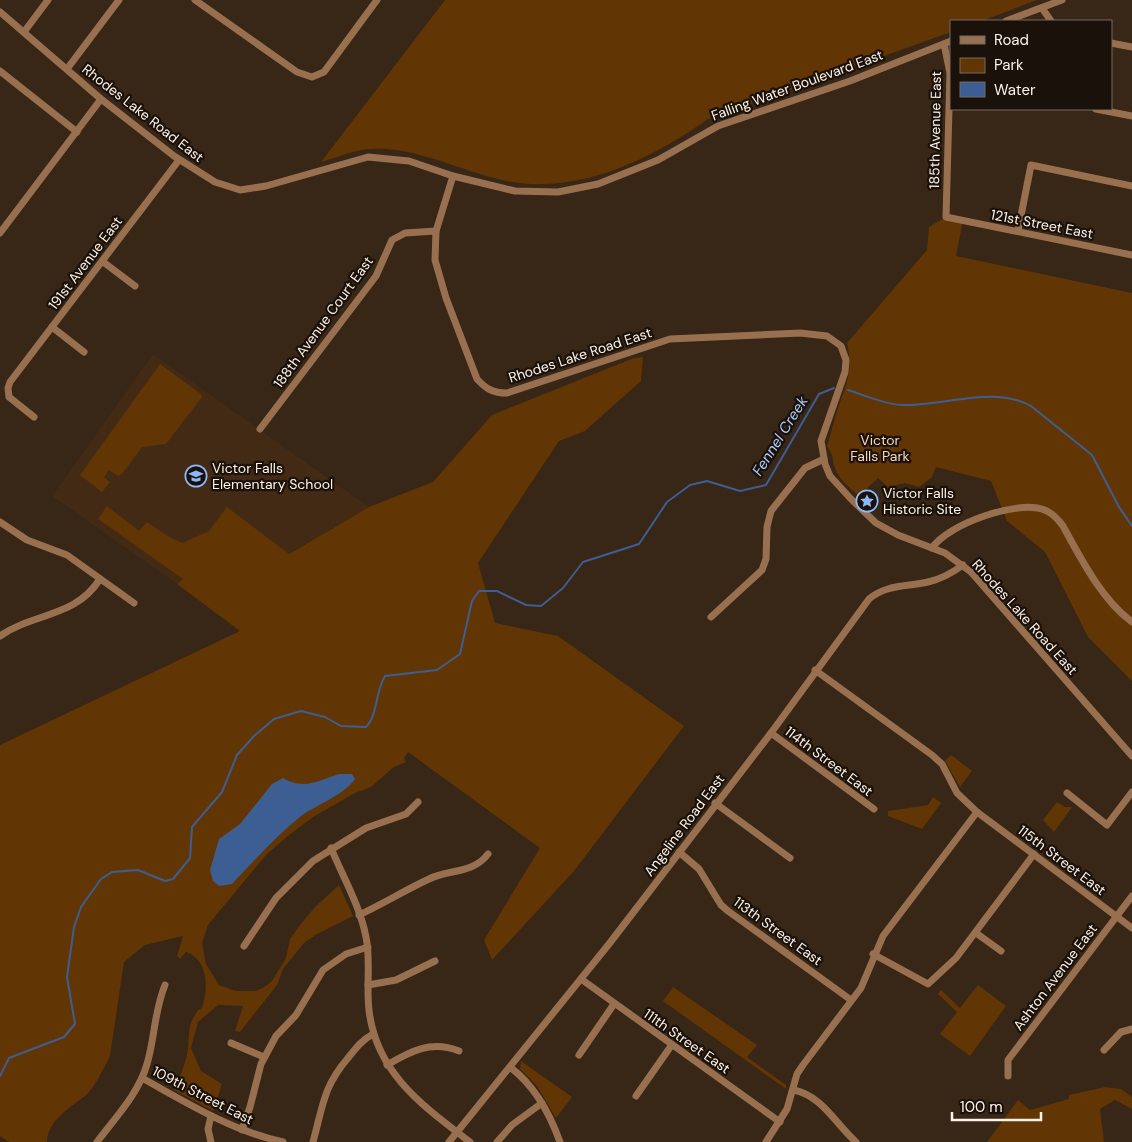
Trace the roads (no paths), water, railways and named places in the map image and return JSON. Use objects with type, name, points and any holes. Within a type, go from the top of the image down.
[{"type":"street","points":[[24,32],[48,0]]},
{"type":"street","points":[[67,68],[119,0]]},
{"type":"street","points":[[194,0],[285,64],[308,77],[324,72],[377,0]]},
{"type":"street","points":[[1009,20],[1062,0]]},
{"type":"street","points":[[1042,8],[1051,20]]},
{"type":"street","name":"Rhodes Lake Road East","points":[[0,12],[101,99],[179,160],[215,182],[240,190],[266,186],[368,156],[409,161],[453,176],[436,231],[434,250],[438,275],[477,379],[495,393],[507,393],[520,389],[623,353],[670,339],[800,333],[828,336],[841,346],[846,368],[825,426],[822,441],[827,470],[834,481],[876,523],[898,535],[932,548],[963,565],[1020,626],[1132,756]]},
{"type":"street","name":"185th Avenue East","points":[[946,217],[950,92],[947,43]]},
{"type":"street","name":"Falling Water Boulevard East","points":[[453,176],[515,191],[558,192],[598,184],[658,160],[718,126],[850,81],[947,43]]},
{"type":"street","points":[[1112,43],[1132,48]]},
{"type":"street","points":[[0,71],[77,132]]},
{"type":"street","points":[[0,233],[101,99]]},
{"type":"street","points":[[1101,110],[1132,116]]},
{"type":"street","name":"191st Avenue East","points":[[34,417],[9,397],[8,388],[10,382],[179,160]]},
{"type":"street","points":[[1018,231],[1031,165],[1132,186]]},
{"type":"street","name":"121st Street East","points":[[946,217],[1132,255]]},
{"type":"street","name":"188th Avenue Court East","points":[[260,428],[376,276],[392,240],[405,233],[436,231]]},
{"type":"street","points":[[102,261],[135,286]]},
{"type":"street","points":[[52,327],[84,352]]},
{"type":"street","points":[[711,617],[762,570],[766,559],[767,527],[771,511],[805,468],[824,458]]},
{"type":"street","points":[[932,548],[946,534],[986,516],[1022,508],[1042,509],[1057,518],[1064,526],[1100,586],[1122,614],[1132,622]]},
{"type":"street","points":[[0,522],[26,540],[67,555],[134,603]]},
{"type":"street","name":"Angeline Road East","points":[[449,1142],[581,979],[874,594],[890,587],[943,578],[963,565]]},
{"type":"street","points":[[0,636],[21,623],[55,614],[75,605],[91,592],[100,579]]},
{"type":"street","name":"115th Street East","points":[[815,670],[932,755],[942,764],[957,792],[977,812],[1132,928]]},
{"type":"street","name":"114th Street East","points":[[770,733],[874,809]]},
{"type":"street","points":[[1067,793],[1107,825],[1132,792]]},
{"type":"street","points":[[244,946],[276,898],[301,872],[331,848],[366,828],[406,814],[418,802]]},
{"type":"street","points":[[715,804],[790,858]]},
{"type":"street","points":[[766,1142],[780,1122],[794,1090],[797,1074],[802,1065],[852,1000],[863,982],[873,954],[883,936],[977,812]]},
{"type":"street","points":[[331,848],[360,914],[368,947],[368,1007],[374,1034],[387,1065],[412,1096],[470,1142]]},
{"type":"street","name":"113th Street East","points":[[679,852],[699,869],[721,905],[728,911],[852,1000]]},
{"type":"street","points":[[360,914],[434,876],[471,868],[488,854]]},
{"type":"street","points":[[873,954],[928,984],[956,958],[1034,854]]},
{"type":"street","name":"Ashton Avenue East","points":[[1008,1076],[1008,1060],[1132,896]]},
{"type":"street","points":[[976,933],[1001,951]]},
{"type":"street","points":[[242,1130],[264,1057],[276,1036],[302,1005],[312,985],[323,970],[346,954],[368,947]]},
{"type":"street","points":[[368,985],[396,980],[435,961]]},
{"type":"street","name":"111th Street East","points":[[581,979],[671,1046],[780,1122]]},
{"type":"street","points":[[97,1142],[142,1078],[150,1055],[156,1011],[165,985]]},
{"type":"street","points":[[579,1055],[614,1004]]},
{"type":"street","points":[[1104,1050],[1121,1032],[1132,1029]]},
{"type":"street","points":[[313,1142],[322,1100],[331,1079],[358,1046],[374,1034]]},
{"type":"street","points":[[231,1042],[264,1057]]},
{"type":"street","points":[[387,1065],[424,1046],[440,1046],[459,1051]]},
{"type":"street","points":[[636,1096],[671,1046]]},
{"type":"street","points":[[510,1067],[525,1080],[542,1103],[560,1142]]},
{"type":"street","name":"109th Street East","points":[[142,1078],[211,1116],[242,1130],[283,1142]]},
{"type":"street","points":[[794,1090],[816,1098],[834,1122],[856,1142]]},
{"type":"street","points":[[497,1142],[512,1125],[542,1103]]},
{"type":"street","points":[[211,1116],[208,1129],[211,1142]]},
{"type":"water","points":[[339,774],[352,774],[355,779],[344,790],[301,816],[265,849],[232,884],[219,886],[213,881],[210,870],[219,839],[240,824],[272,784],[283,778],[290,782],[311,783]]},
{"type":"waterway","name":"Fennel Creek","points":[[0,1076],[9,1058],[64,1037],[75,1024],[67,977],[74,927],[81,907],[101,879],[112,872],[138,870],[165,881],[173,879],[190,858],[192,827],[222,792],[237,755],[254,736],[274,719],[301,711],[325,717],[341,726],[366,727],[373,716],[385,676],[437,670],[460,654],[472,601],[479,591],[497,591],[526,605],[541,606],[563,588],[583,562],[639,544],[667,502],[690,485],[707,481],[740,491],[766,485],[819,394],[834,388]]},
{"type":"waterway","name":"Fennel Creek","points":[[848,390],[896,405],[1001,397],[1017,400],[1031,406],[1092,455],[1119,507],[1132,526]]},
{"type":"place","name":"Victor Falls Elementary School","points":[[196,476]]},
{"type":"place","name":"Victor Falls Historic Site","points":[[867,501]]},
{"type":"park label","name":"Victor Falls Park","points":[[880,448]]}]
